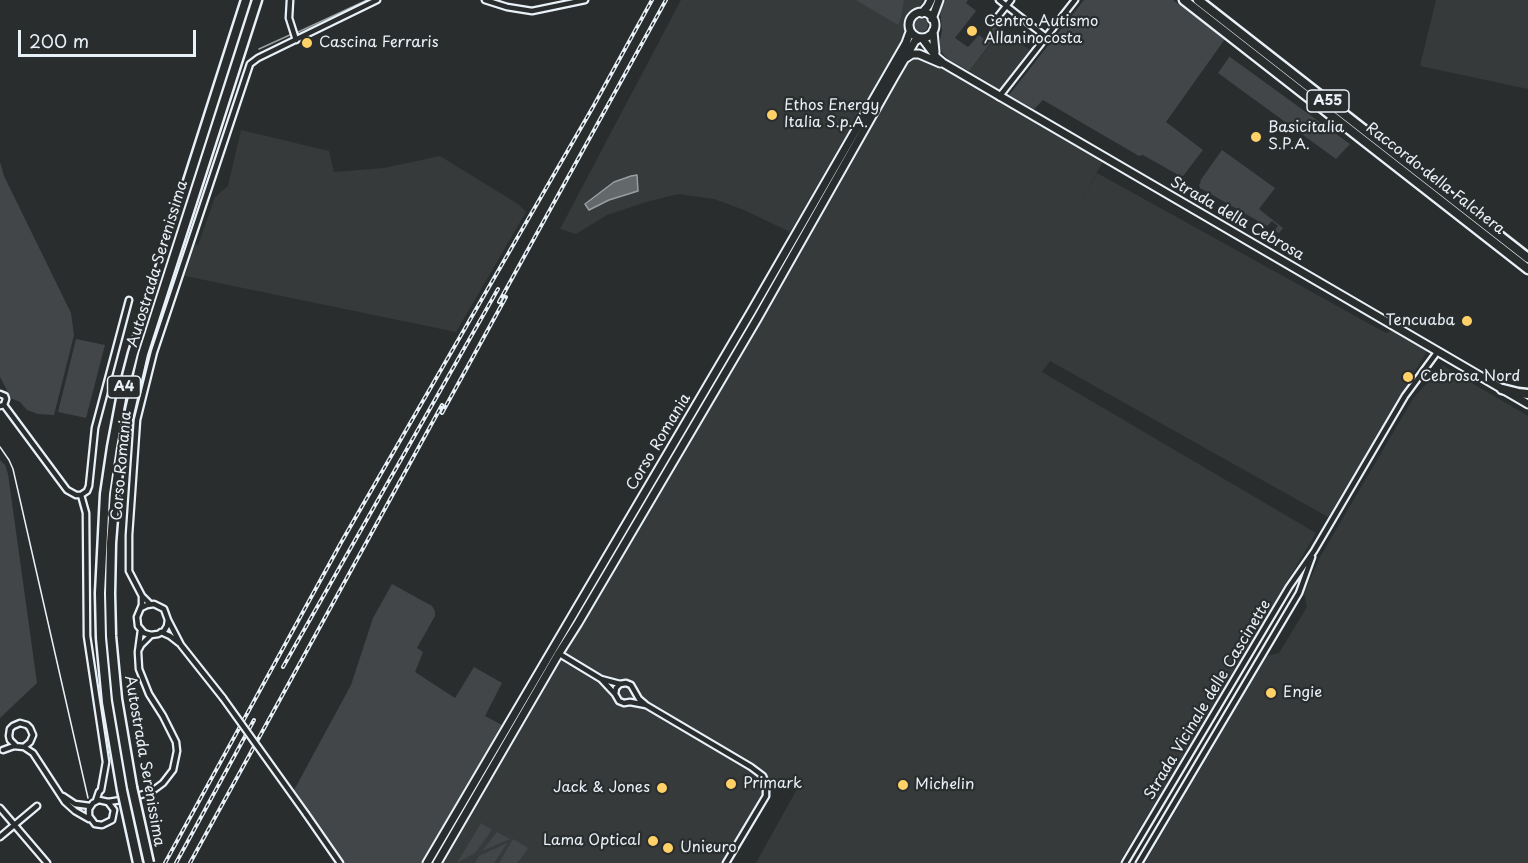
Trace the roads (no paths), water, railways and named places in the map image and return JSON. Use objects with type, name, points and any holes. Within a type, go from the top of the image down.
[{"type":"highway","name":"Autostrada Serenissima","points":[[138,863],[122,790],[107,702],[101,638],[100,604],[105,494],[121,399],[133,353],[246,0]]},
{"type":"highway","name":"Autostrada Serenissima","points":[[149,863],[132,787],[117,699],[111,636],[111,543],[115,493],[122,445],[146,343],[257,0]]},
{"type":"highway","name":"Raccordo della Falchera","points":[[1184,0],[1528,269]]},
{"type":"highway","name":"Raccordo della Falchera","points":[[1198,0],[1528,258]]},
{"type":"highway","points":[[1502,388],[1528,394]]},
{"type":"main road","points":[[922,13],[930,0]]},
{"type":"main road","points":[[932,19],[939,0]]},
{"type":"main road","points":[[933,31],[927,37],[916,37],[910,32],[910,20],[915,14],[922,13],[932,19],[934,22],[935,55]]},
{"type":"main road","name":"Corso Romania","points":[[437,863],[556,651],[906,43],[910,32]]},
{"type":"main road","name":"Corso Romania","points":[[427,863],[556,651],[578,623],[757,319],[904,59],[915,41],[921,38]]},
{"type":"main road","name":"Strada della Cebrosa","points":[[921,38],[943,63],[999,97],[1528,404]]},
{"type":"main road","points":[[904,59],[912,54],[919,54],[943,63]]},
{"type":"street","points":[[290,0],[289,18],[296,40],[377,0]]},
{"type":"street","points":[[485,0],[507,7],[532,11],[585,0]]},
{"type":"street","points":[[999,0],[1046,37]]},
{"type":"street","points":[[996,19],[1011,0]]},
{"type":"street","points":[[999,97],[1075,0]]},
{"type":"street","name":"Corso Romania","points":[[150,604],[142,596],[129,571],[129,535],[137,420],[154,352],[250,64],[296,40]]},
{"type":"street","points":[[0,394],[6,399],[2,405],[68,490],[76,495],[87,491],[95,428],[129,300]]},
{"type":"street","name":"Strada Vicinale delle Cascinette","points":[[1125,863],[1289,587],[1314,551],[1404,396],[1438,351]]},
{"type":"street","points":[[81,495],[86,513],[87,636],[106,762],[101,790],[88,813],[90,819]]},
{"type":"street","name":"Strada Vicinale delle Cascinette","points":[[1139,863],[1299,592],[1314,551]]},
{"type":"street","points":[[142,596],[141,608],[137,617],[138,626],[151,635]]},
{"type":"street","points":[[141,608],[150,604],[161,606],[166,612],[181,645],[224,698],[339,863]]},
{"type":"street","points":[[138,652],[141,645],[151,635],[161,632],[167,626],[168,620]]},
{"type":"street","points":[[96,801],[128,799],[147,793],[162,783],[173,770],[177,751],[176,742],[149,694],[139,669],[138,652],[141,630]]},
{"type":"street","points":[[161,632],[181,645]]},
{"type":"street","points":[[556,651],[601,679],[619,701],[646,705]]},
{"type":"street","points":[[601,679],[631,685],[639,699],[646,705],[763,776],[767,789],[765,798],[726,863]]},
{"type":"street","points":[[615,694],[620,684]]},
{"type":"street","points":[[630,702],[635,692]]},
{"type":"street","points":[[16,746],[10,740],[10,729],[20,723],[27,725],[33,735],[24,747]]},
{"type":"street","points":[[1204,730],[1214,736]]},
{"type":"street","points":[[1,751],[10,740]]},
{"type":"street","points":[[30,742],[33,753],[65,802],[75,811],[99,825],[106,825],[113,817],[114,810],[128,799]]},
{"type":"street","points":[[1,751],[16,746],[24,747],[33,753]]},
{"type":"street","points":[[1171,786],[1181,792]]},
{"type":"street","points":[[101,790],[106,801],[114,810]]},
{"type":"street","points":[[60,794],[75,804],[90,806]]},
{"type":"street","points":[[0,837],[37,806]]},
{"type":"street","points":[[0,808],[47,863]]},
{"type":"waterway","points":[[296,33],[367,0]]},
{"type":"waterway","points":[[259,49],[292,34]]},
{"type":"tram line","points":[[0,447],[13,469],[88,798]]},
{"type":"railway","points":[[165,863],[342,541],[593,107],[652,0]]},
{"type":"railway","points":[[499,302],[666,0]]},
{"type":"railway","points":[[283,667],[498,289]]},
{"type":"railway","points":[[442,413],[506,297]]},
{"type":"railway","points":[[190,863],[442,405]]},
{"type":"railway","points":[[176,863],[254,720]]},
{"type":"place","name":"Centro Autismo Allaninocosta","points":[[972,31]]},
{"type":"place","name":"Cascina Ferraris","points":[[307,43]]},
{"type":"place","name":"Ethos Energy Italia S.p.A.","points":[[772,115]]},
{"type":"place","name":"Basicitalia S.P.A.","points":[[1256,137]]},
{"type":"place","name":"Tencuaba","points":[[1467,321]]},
{"type":"place","name":"Cebrosa Nord","points":[[1408,377]]},
{"type":"place","name":"Engie","points":[[1271,693]]},
{"type":"place","name":"Primark","points":[[731,784]]},
{"type":"place","name":"Michelin","points":[[903,785]]},
{"type":"place","name":"Jack & Jones","points":[[662,788]]},
{"type":"place","name":"Lama Optical","points":[[653,841]]},
{"type":"place","name":"Unieuro","points":[[668,848]]}]
